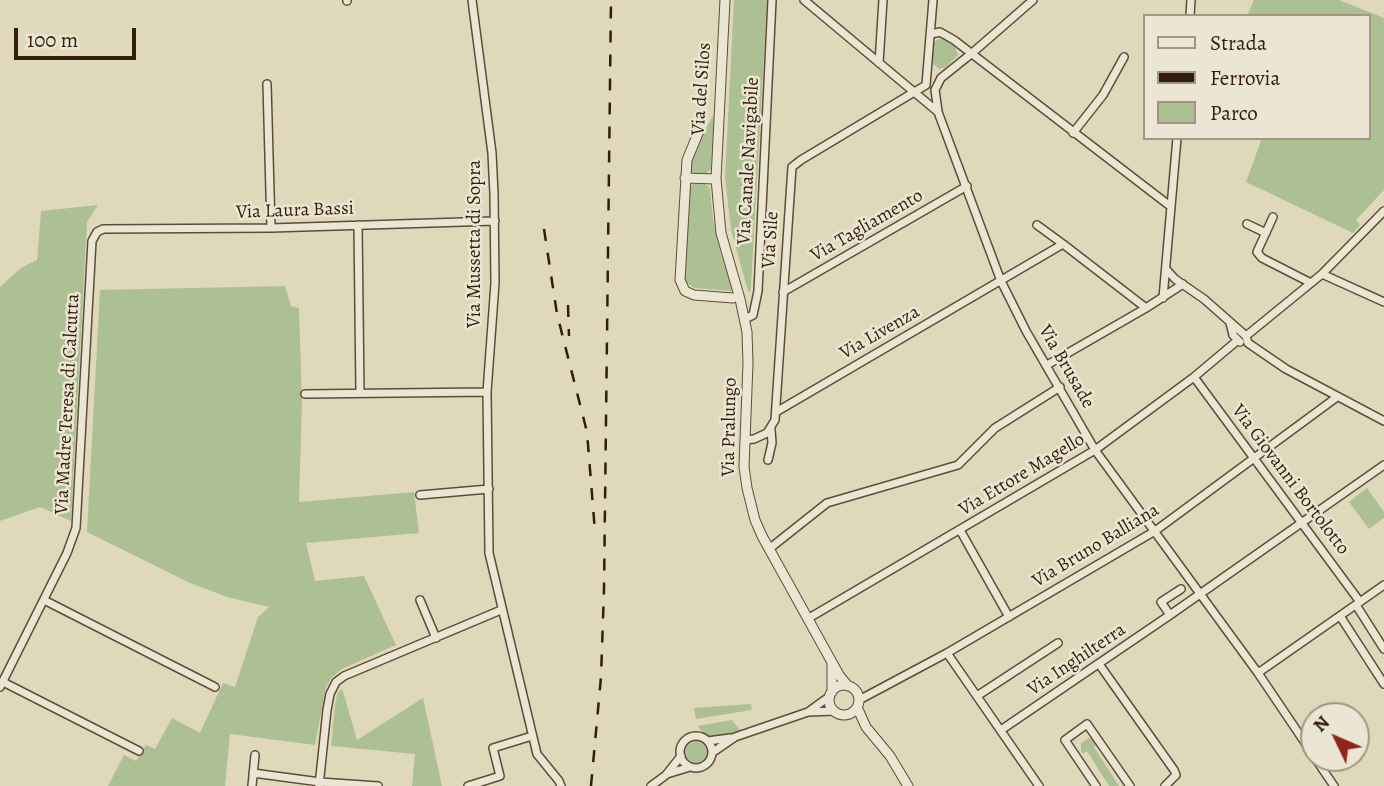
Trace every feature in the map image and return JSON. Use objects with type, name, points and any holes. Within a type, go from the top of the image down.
[{"type":"street","name":"Via Mussetta di Sopra","points":[[472,0],[492,153],[495,221],[495,283],[487,392],[489,553],[537,754],[561,786]]},
{"type":"street","name":"Via del Silos","points":[[699,131],[690,148],[685,178],[680,280],[685,291],[694,295],[737,298],[721,233],[716,179],[726,0]]},
{"type":"street","name":"Via Canale Navigabile","points":[[745,319],[753,315],[758,291],[772,0]]},
{"type":"street","name":"Via Brusade","points":[[804,0],[938,112],[1001,281],[1046,365],[1096,450],[1300,735]]},
{"type":"street","points":[[879,63],[883,0]]},
{"type":"street","points":[[916,92],[926,85],[933,0]]},
{"type":"street","points":[[938,112],[935,90],[943,75],[1033,0]]},
{"type":"street","points":[[931,34],[946,34],[1170,206]]},
{"type":"street","points":[[1073,133],[1103,95],[1124,57]]},
{"type":"street","points":[[929,63],[929,68],[943,75]]},
{"type":"street","points":[[267,84],[271,228]]},
{"type":"street","name":"Via Sile","points":[[768,460],[776,412],[792,167],[916,92]]},
{"type":"street","points":[[1163,298],[1177,140]]},
{"type":"street","points":[[685,178],[716,179]]},
{"type":"street","name":"Via Tagliamento","points":[[783,292],[967,186]]},
{"type":"street","name":"Via Ettore Magello","points":[[809,618],[1096,450],[1194,377],[1322,274],[1384,211]]},
{"type":"street","points":[[1273,217],[1257,253],[1311,283]]},
{"type":"street","name":"Via Laura Bassi","points":[[97,232],[103,229],[271,228],[495,221]]},
{"type":"street","points":[[1247,224],[1266,233]]},
{"type":"street","points":[[358,225],[360,393]]},
{"type":"street","points":[[1037,225],[1146,308]]},
{"type":"street","name":"Via Madre Teresa di Calcutta","points":[[1,685],[72,542],[76,528],[92,241],[97,232]]},
{"type":"street","name":"Via Livenza","points":[[776,412],[1063,244]]},
{"type":"street","points":[[1166,269],[1230,323],[1233,335],[1243,338],[1286,369],[1384,421]]},
{"type":"street","points":[[1322,274],[1384,302]]},
{"type":"street","points":[[1046,365],[1183,285]]},
{"type":"street","name":"Via Pralungo","points":[[737,298],[745,319],[748,363],[745,478],[755,520],[832,662],[848,686],[855,691],[866,727]]},
{"type":"street","name":"Via Giovanni Bortolotto","points":[[1194,377],[1303,523],[1358,603],[1384,649]]},
{"type":"street","points":[[769,549],[827,503],[958,465],[995,428],[1060,387]]},
{"type":"street","points":[[305,394],[487,392]]},
{"type":"street","name":"Via Bruno Balliana","points":[[858,704],[1155,531],[1337,397]]},
{"type":"street","points":[[745,440],[757,438],[771,430]]},
{"type":"street","name":"Via Inghilterra","points":[[1001,730],[1384,465]]},
{"type":"street","points":[[420,495],[489,489]]},
{"type":"street","points":[[960,530],[1009,617]]},
{"type":"street","points":[[1258,673],[1384,585]]},
{"type":"street","points":[[1170,615],[1161,602],[1181,589]]},
{"type":"street","points":[[44,600],[215,687]]},
{"type":"street","points":[[420,600],[436,638]]},
{"type":"street","points":[[319,784],[327,710],[336,682],[344,676],[501,610]]},
{"type":"street","points":[[1340,616],[1384,684]]},
{"type":"street","points":[[977,696],[1058,643]]},
{"type":"street","points":[[947,653],[1040,786]]},
{"type":"street","name":"Via Pralungo","points":[[832,662],[830,705],[834,711],[866,727],[890,756],[908,786]]},
{"type":"street","points":[[1099,664],[1174,770],[1176,775],[1165,786]]},
{"type":"street","points":[[1,685],[139,751]]},
{"type":"street","points":[[808,712],[839,687],[848,686]]},
{"type":"street","points":[[846,715],[852,713],[858,704]]},
{"type":"street","points":[[690,768],[681,757],[681,748],[688,738],[698,736],[708,741],[734,737],[808,712],[834,711]]},
{"type":"street","points":[[1096,786],[1065,740],[1087,724],[1130,786]]},
{"type":"street","points":[[468,786],[500,776],[493,748],[532,736]]},
{"type":"street","points":[[666,775],[705,766],[713,752],[734,737]]},
{"type":"street","points":[[708,741],[713,752]]},
{"type":"street","points":[[251,786],[255,755]]},
{"type":"street","points":[[650,786],[666,775],[681,757]]},
{"type":"street","points":[[253,774],[319,784],[378,786]]},
{"type":"green space","points":[[734,0],[767,0],[751,291],[748,291],[731,230],[725,177]]},
{"type":"green space","points":[[1254,0],[1339,0],[1384,18],[1384,190],[1356,220],[1360,225],[1353,233],[1246,182],[1261,140],[1370,140],[1370,14],[1248,14]]},
{"type":"green space","points":[[942,37],[955,47],[958,55],[946,67],[939,69],[933,64],[933,43]]},
{"type":"green space","points":[[714,114],[711,169],[706,174],[694,173],[690,170],[691,162]]},
{"type":"green space","points":[[693,184],[705,184],[710,188],[720,251],[733,291],[694,288],[685,278],[689,187]]},
{"type":"green space","points":[[98,205],[87,222],[71,521],[40,507],[0,521],[0,287],[21,268],[37,260],[41,211]]},
{"type":"green space","points":[[285,286],[291,306],[299,308],[302,403],[299,502],[414,492],[419,533],[306,543],[315,581],[364,576],[396,645],[342,669],[332,677],[326,687],[315,745],[230,734],[225,786],[108,786],[124,755],[136,761],[146,745],[155,749],[172,718],[200,733],[223,683],[235,687],[258,617],[269,607],[227,597],[190,583],[87,532],[100,290]]},
{"type":"green space","points":[[1367,488],[1384,512],[1384,518],[1369,529],[1349,502]]},
{"type":"green space","points":[[342,688],[357,740],[423,698],[442,786],[412,786],[415,754],[331,746],[337,694]]},
{"type":"green space","points":[[751,704],[752,710],[696,719],[694,708]]},
{"type":"green space","points":[[732,720],[740,730],[712,738],[698,726]]},
{"type":"green space","points":[[1089,738],[1097,744],[1094,747],[1119,786],[1109,786],[1087,751],[1083,754],[1081,751],[1081,743]]},
{"type":"green space","points":[[697,740],[706,743],[709,752],[706,761],[697,764],[688,761],[685,752],[688,743]]},
{"type":"railway","points":[[591,786],[601,677],[604,590],[611,0]]},
{"type":"railway","points":[[544,229],[557,314],[587,432],[595,532]]},
{"type":"railway","points":[[568,305],[569,336]]}]
